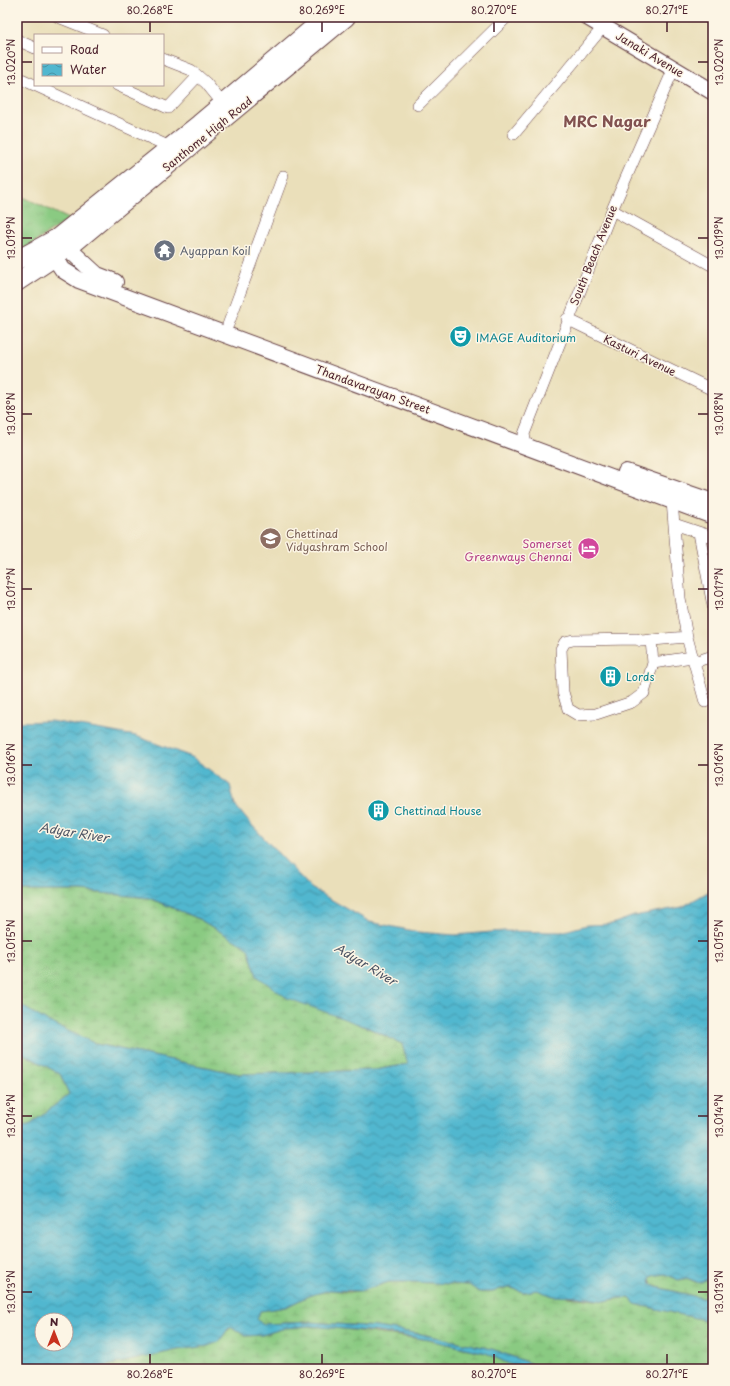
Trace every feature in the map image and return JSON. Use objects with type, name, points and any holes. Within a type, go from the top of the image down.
[{"type":"main road","name":"Santhome High Road","points":[[56,248],[170,147],[326,17]]},
{"type":"main road","name":"Santhome High Road","points":[[56,248],[346,17]]},
{"type":"main road","points":[[17,260],[56,248]]},
{"type":"main road","points":[[17,282],[56,248]]},
{"type":"street","points":[[58,17],[100,34]]},
{"type":"street","points":[[418,105],[507,17]]},
{"type":"street","name":"Janaki Avenue","points":[[587,17],[713,92]]},
{"type":"street","points":[[514,134],[604,26]]},
{"type":"street","points":[[17,40],[34,48]]},
{"type":"street","points":[[164,59],[191,70],[206,83],[223,104]]},
{"type":"street","name":"South Beach Avenue","points":[[525,440],[568,319],[612,210],[674,68]]},
{"type":"street","points":[[119,86],[168,108],[198,76]]},
{"type":"street","points":[[17,77],[34,85]]},
{"type":"street","points":[[37,86],[170,147]]},
{"type":"street","points":[[228,325],[283,176]]},
{"type":"street","points":[[612,210],[713,266]]},
{"type":"street","name":"Thandavarayan Street","points":[[56,248],[97,275],[228,325],[344,373]]},
{"type":"street","name":"Thandavarayan Street","points":[[56,248],[63,270],[79,280],[344,373],[674,495],[713,516]]},
{"type":"street","name":"Kasturi Avenue","points":[[568,319],[713,390]]},
{"type":"street","points":[[674,495],[674,524],[680,598],[687,637],[706,702]]},
{"type":"street","name":"Thandavarayan Street","points":[[674,495],[713,502]]},
{"type":"street","points":[[674,524],[713,537]]},
{"type":"street","points":[[699,533],[713,606]]},
{"type":"street","points":[[651,640],[653,663],[644,693],[632,702],[596,714],[578,715],[568,709],[563,692],[561,649],[565,642],[574,640],[637,639],[641,641],[651,640],[687,637]]},
{"type":"street","points":[[653,663],[693,660],[713,656]]},
{"type":"green space","points":[[17,194],[69,219],[26,248],[17,251]]},
{"type":"green space","points":[[17,891],[82,891],[149,898],[197,918],[248,948],[257,976],[402,1044],[408,1064],[375,1070],[239,1074],[96,1044],[45,1020],[17,1003]]},
{"type":"green space","points":[[17,1050],[60,1074],[69,1094],[31,1124],[17,1130]]},
{"type":"green space","points":[[665,1274],[680,1280],[687,1278],[695,1282],[700,1282],[712,1277],[709,1287],[713,1287],[713,1299],[706,1299],[653,1286],[650,1279],[652,1276]]},
{"type":"green space","points":[[389,1282],[469,1285],[479,1292],[493,1292],[500,1289],[511,1288],[524,1292],[537,1290],[568,1297],[605,1301],[618,1298],[630,1298],[635,1304],[713,1322],[713,1369],[545,1369],[492,1349],[421,1334],[377,1327],[311,1322],[264,1324],[257,1320],[260,1311],[286,1307],[308,1296],[330,1290],[350,1292],[368,1289]]},
{"type":"green space","points":[[310,1326],[430,1340],[486,1353],[520,1369],[93,1369],[177,1350],[208,1346],[232,1327],[245,1336],[262,1335],[285,1328]]},
{"type":"water","name":"Adyar River","points":[[51,721],[136,736],[192,757],[230,785],[235,805],[248,821],[311,888],[370,922],[418,932],[455,935],[504,931],[561,932],[587,925],[612,924],[634,916],[682,907],[713,889],[713,1278],[712,1277],[699,1283],[687,1278],[678,1280],[665,1274],[652,1276],[650,1279],[651,1284],[656,1287],[706,1299],[713,1299],[713,1322],[635,1304],[630,1298],[618,1298],[605,1301],[580,1297],[553,1296],[537,1290],[524,1292],[511,1288],[500,1289],[493,1292],[479,1292],[469,1285],[389,1282],[360,1291],[330,1290],[308,1296],[286,1307],[260,1311],[257,1320],[264,1324],[311,1322],[377,1327],[421,1334],[492,1349],[545,1369],[520,1369],[486,1353],[430,1340],[378,1332],[310,1326],[285,1328],[262,1335],[245,1336],[232,1327],[228,1329],[219,1342],[208,1346],[177,1350],[93,1369],[17,1369],[17,1130],[31,1124],[69,1094],[60,1074],[17,1050],[17,1003],[45,1020],[96,1044],[239,1074],[375,1070],[408,1064],[402,1044],[369,1028],[287,998],[257,976],[248,948],[197,918],[149,898],[82,891],[17,891],[17,722]]},
{"type":"water","points":[[713,1278],[713,1287],[707,1285]]},
{"type":"place","name":"Ayappan Koil","points":[[164,250]]},
{"type":"place","name":"IMAGE Auditorium","points":[[461,337]]},
{"type":"place","name":"Chettinad Vidyashram School","points":[[270,539]]},
{"type":"place","name":"Somerset Greenways Chennai","points":[[588,549]]},
{"type":"place","name":"Lords","points":[[611,676]]},
{"type":"place","name":"Chettinad House","points":[[379,810]]},
{"type":"district","name":"MRC Nagar","points":[[607,120]]}]
